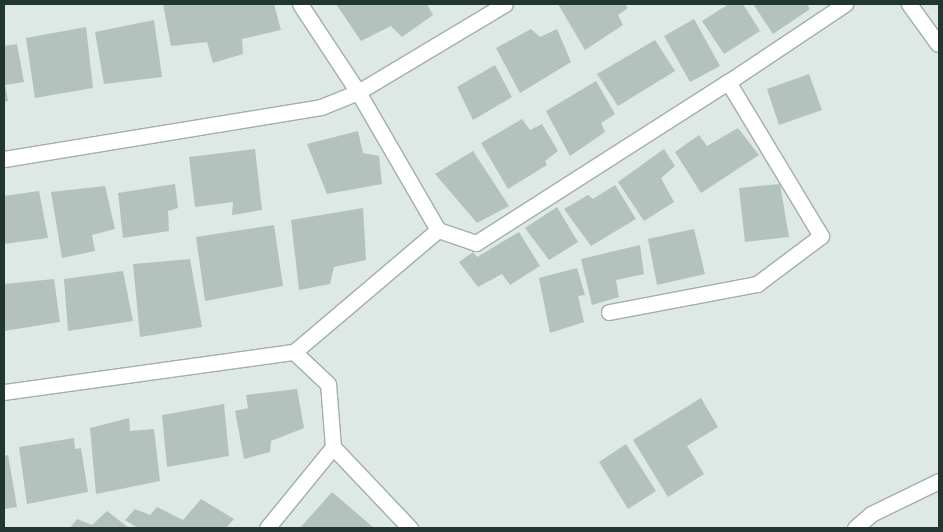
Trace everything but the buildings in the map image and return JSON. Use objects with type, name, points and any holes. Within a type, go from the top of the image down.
[{"type":"street","points":[[300,4],[358,92],[438,230],[476,243],[728,82],[845,4]]},
{"type":"street","points":[[4,159],[321,107],[358,92],[505,4]]},
{"type":"street","points":[[909,4],[938,44]]},
{"type":"street","points":[[609,312],[757,284],[821,236],[728,82]]},
{"type":"street","points":[[4,392],[294,352],[438,230]]},
{"type":"street","points":[[294,352],[328,384],[333,447],[410,528]]},
{"type":"street","points":[[267,528],[333,447]]},
{"type":"street","points":[[855,528],[871,514],[939,482]]}]
